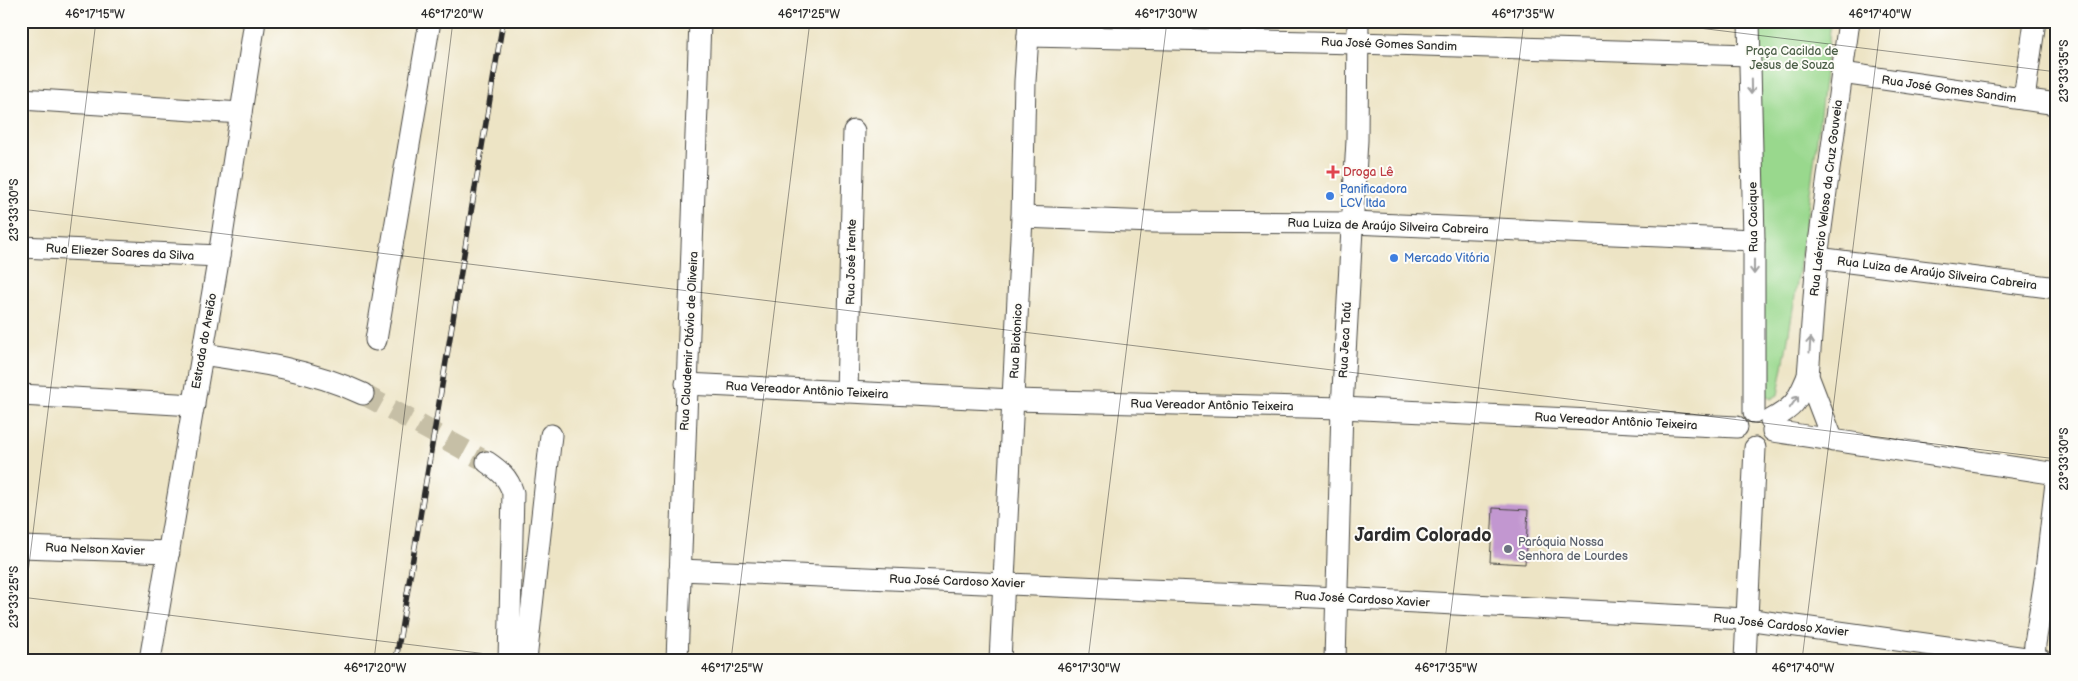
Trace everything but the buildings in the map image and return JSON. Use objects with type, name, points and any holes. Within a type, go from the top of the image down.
[{"type":"street","name":"Estrada do Areião","points":[[150,660],[219,256],[255,21]]},
{"type":"street","points":[[376,340],[430,21]]},
{"type":"street","name":"Rua Claudemir Otávio de Oliveira","points":[[677,660],[686,384],[694,232],[700,21]]},
{"type":"street","name":"Rua Jeca Tatú","points":[[1335,660],[1342,408],[1356,140],[1358,21]]},
{"type":"street","name":"Rua Cacique","points":[[1749,21],[1754,240],[1766,421]]},
{"type":"street","name":"Rua Laércio Veloso da Cruz Gouveia","points":[[1766,421],[1789,410],[1796,401],[1808,376],[1817,258],[1849,21]]},
{"type":"street","points":[[2024,99],[2034,21]]},
{"type":"street","name":"Rua José Gomes Sandim","points":[[1029,28],[1357,43],[1750,55]]},
{"type":"street","name":"Rua Biotonico","points":[[1000,660],[1014,400],[1022,217],[1025,81],[1029,28]]},
{"type":"street","name":"Rua José Gomes Sandim","points":[[1842,73],[2057,104]]},
{"type":"street","points":[[21,99],[241,113]]},
{"type":"street","name":"Rua José Irente","points":[[847,392],[854,131]]},
{"type":"street","name":"Rua Luiza de Araújo Silveira Cabreira","points":[[1022,217],[1153,222],[1352,223],[1754,240]]},
{"type":"street","name":"Rua Eliezer Soares da Silva","points":[[21,247],[219,256]]},
{"type":"street","name":"Rua Luiza de Araújo Silveira Cabreira","points":[[1817,258],[2057,288]]},
{"type":"street","points":[[202,354],[304,372],[330,379],[363,394]]},
{"type":"street","name":"Rua Laércio Veloso da Cruz Gouveia","points":[[1808,376],[1833,441]]},
{"type":"street","name":"Rua Vereador Antônio Teixeira","points":[[686,384],[1014,400],[1342,408],[1737,427]]},
{"type":"street","points":[[21,395],[194,405]]},
{"type":"street","points":[[1766,421],[1769,442],[1764,446],[1755,448],[1742,443],[1737,433],[1737,427],[1743,417],[1766,421],[1833,441],[2057,474],[2045,579],[2035,644],[2038,659]]},
{"type":"street","points":[[526,660],[551,435]]},
{"type":"street","points":[[1745,660],[1755,448]]},
{"type":"street","points":[[487,462],[502,473],[509,482],[513,493],[509,660]]},
{"type":"street","name":"Rua Nelson Xavier","points":[[21,547],[169,552]]},
{"type":"street","name":"Rua José Cardoso Xavier","points":[[680,570],[1338,598],[1746,619],[2038,659]]},
{"type":"green space","name":"Praça Cacilda de Jesus de Souza","points":[[1756,21],[1831,21],[1814,162],[1794,302],[1778,395],[1771,399],[1763,394]]},
{"type":"tunnel","points":[[363,394],[487,462]]},
{"type":"railway","points":[[396,660],[503,21]]},
{"type":"place","name":"Droga Lê","points":[[1333,172]]},
{"type":"place","name":"Panificadora LCV ltda","points":[[1330,196]]},
{"type":"place","name":"Mercado Vitória","points":[[1394,258]]},
{"type":"place","name":"Paróquia Nossa Senhora de Lourdes","points":[[1508,549]]},
{"type":"district","name":"Jardim Colorado","points":[[1423,535]]}]
